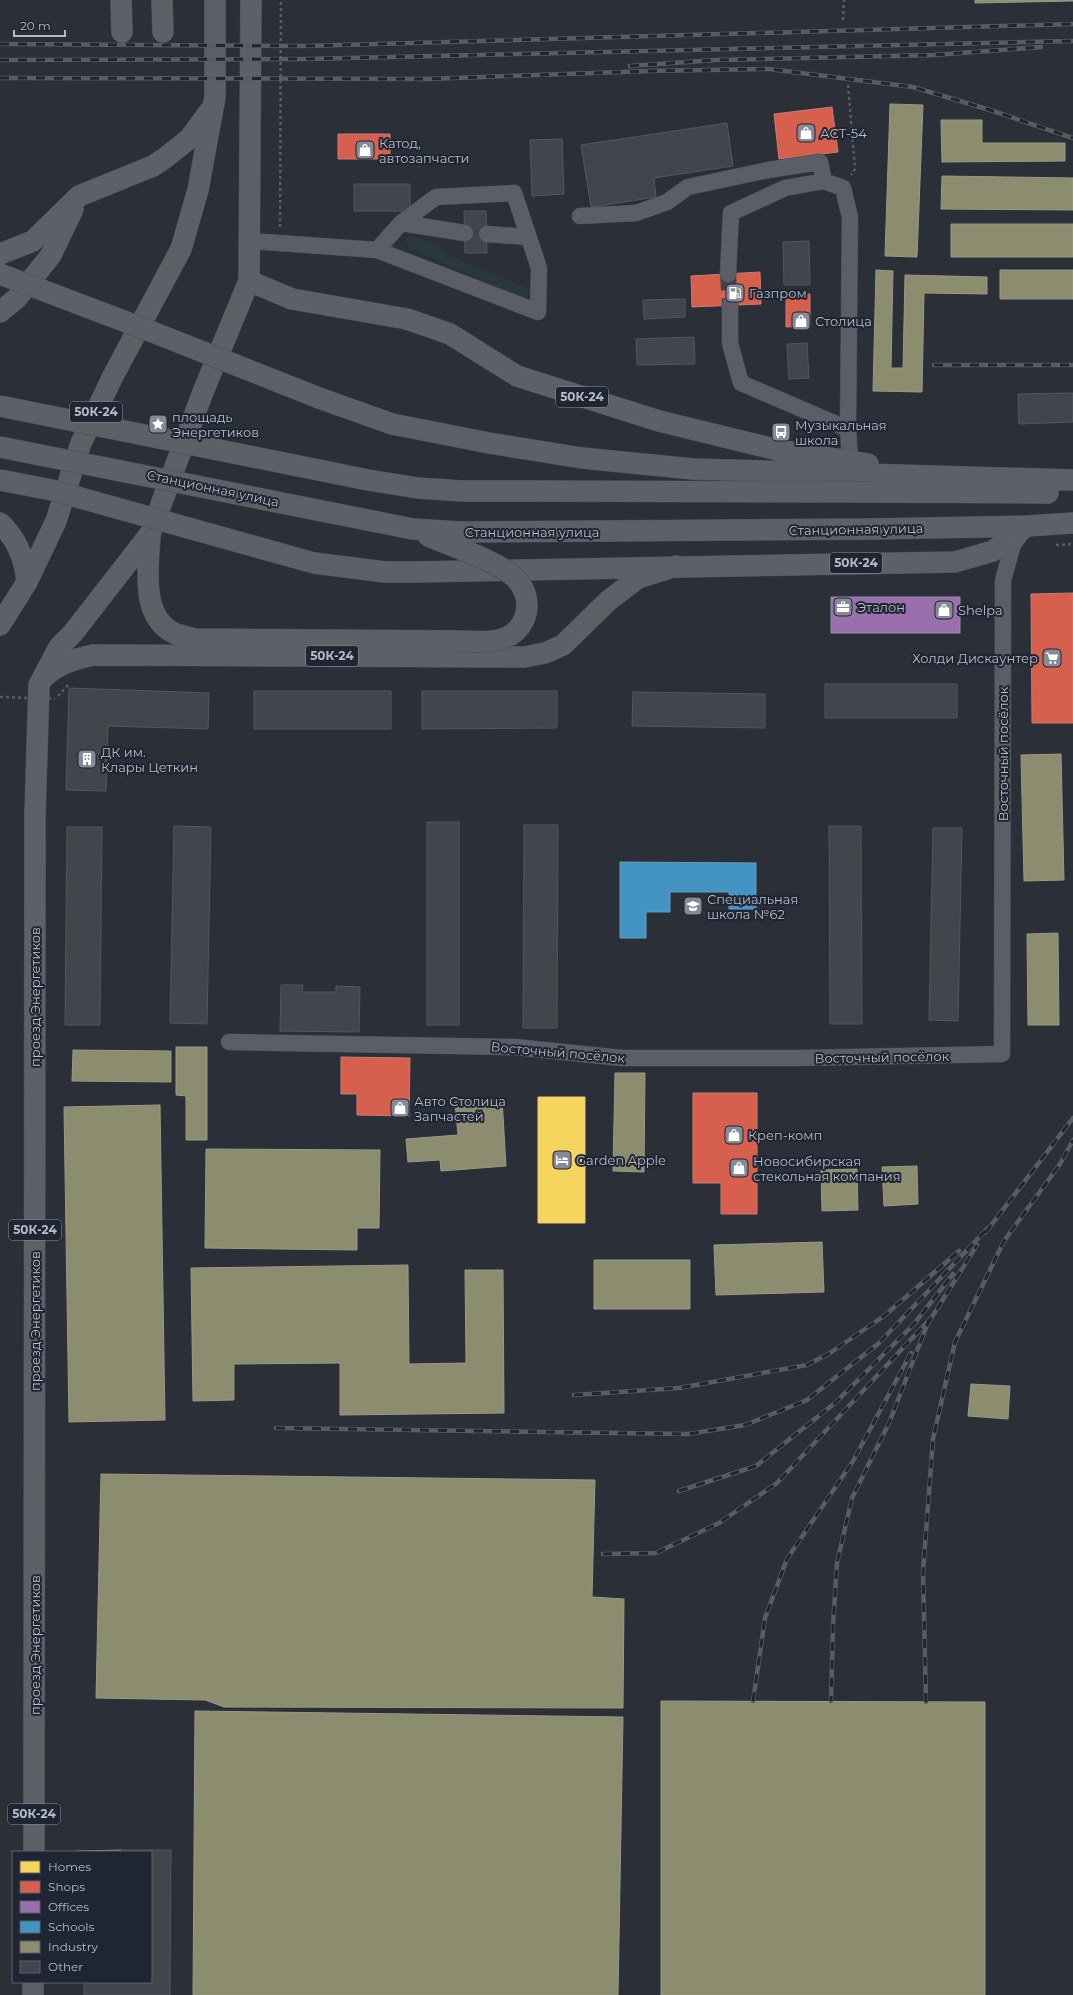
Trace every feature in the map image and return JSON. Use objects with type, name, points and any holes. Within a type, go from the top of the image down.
[{"type":"main road","points":[[121,0],[122,32]]},
{"type":"main road","points":[[162,0],[163,32]]},
{"type":"main road","points":[[0,254],[33,241],[79,196],[153,166],[190,138],[213,107],[215,97],[214,0]]},
{"type":"main road","points":[[249,281],[251,241],[251,0]]},
{"type":"main road","name":"50К-24","points":[[0,625],[27,582],[56,520],[81,443],[113,376],[181,249],[198,190],[213,107]]},
{"type":"main road","points":[[0,312],[17,298],[50,255],[79,196]]},
{"type":"main road","points":[[0,274],[150,331],[319,398],[392,424],[489,443],[582,458],[693,469],[929,477]]},
{"type":"main road","name":"50К-24","points":[[150,534],[203,392],[249,281],[292,299],[407,319],[450,334],[517,376],[659,421],[778,450],[850,460],[929,477],[1073,480]]},
{"type":"main road","points":[[0,406],[368,480],[418,488],[462,491],[1073,493]]},
{"type":"main road","name":"Станционная улица","points":[[0,447],[413,529],[459,532],[873,529],[1027,526],[1073,523]]},
{"type":"main road","points":[[0,480],[52,490],[314,564],[385,572],[676,566]]},
{"type":"main road","points":[[0,523],[21,551],[26,565],[27,582]]},
{"type":"main road","name":"50К-24","points":[[42,680],[53,670],[71,660],[93,655],[524,657],[545,653],[562,645],[608,601],[638,578],[676,566],[955,562],[993,551],[1027,526]]},
{"type":"main road","points":[[150,534],[148,574],[153,611],[161,624],[174,633],[195,639],[457,641],[500,640],[514,633],[525,619],[528,603],[524,587],[513,575],[497,566],[413,529]]},
{"type":"main road","name":"проезд Энергетиков","points":[[34,1851],[35,814],[39,685],[59,647],[72,633],[150,534]]},
{"type":"main road","points":[[33,1995],[34,1983]]},
{"type":"street","points":[[580,216],[636,213],[667,202],[688,187],[768,170],[820,162],[824,181]]},
{"type":"street","points":[[728,274],[731,212],[785,188],[824,181],[842,188],[850,217],[848,429],[850,460]]},
{"type":"street","points":[[251,241],[377,250],[538,312],[539,268],[514,193],[436,197],[401,223],[377,250]]},
{"type":"street","points":[[401,223],[465,233]]},
{"type":"street","points":[[487,234],[528,237]]},
{"type":"street","points":[[730,305],[730,343],[741,383],[848,429]]},
{"type":"street","name":"Восточный посёлок","points":[[229,1042],[515,1046],[622,1058],[798,1058],[1002,1054],[1003,580],[1013,545],[1027,526]]},
{"type":"path","points":[[280,243],[281,0]]},
{"type":"path","points":[[843,20],[844,0]]},
{"type":"path","points":[[842,188],[854,169],[848,85]]},
{"type":"path","points":[[0,697],[55,699]]},
{"type":"shaded area","points":[[411,234],[437,245],[447,255],[530,289],[525,300],[409,248],[405,239]]},
{"type":"building: Homes","name":"Garden Apple","points":[[538,1097],[585,1097],[585,1223],[538,1223]]},
{"type":"building: Shops","name":"АСТ-54","points":[[832,107],[838,152],[779,159],[774,114]]},
{"type":"building: Shops","points":[[338,134],[390,134],[390,159],[338,159]]},
{"type":"building: Shops","points":[[760,272],[761,304],[692,307],[691,276]]},
{"type":"building: Shops","points":[[786,294],[810,294],[810,326],[786,327]]},
{"type":"building: Shops","name":"Холди Дискаунтер","points":[[1073,593],[1073,723],[1032,723],[1031,594]]},
{"type":"building: Shops","points":[[341,1057],[410,1058],[409,1116],[357,1115],[357,1094],[341,1094]]},
{"type":"building: Shops","points":[[693,1093],[757,1093],[757,1214],[721,1214],[721,1183],[693,1183]]},
{"type":"building: Shops","points":[[121,1850],[121,1851],[77,1851]]},
{"type":"building: Offices","points":[[831,597],[960,597],[960,633],[831,633]]},
{"type":"building: Schools","points":[[620,862],[756,863],[756,909],[729,909],[729,892],[670,892],[670,912],[646,912],[646,938],[620,938]]},
{"type":"building: Industry","points":[[975,0],[1073,0],[1073,1],[975,3]]},
{"type":"building: Industry","points":[[890,104],[923,105],[917,257],[885,256]]},
{"type":"building: Industry","points":[[941,120],[982,120],[982,143],[1065,143],[1065,161],[942,162]]},
{"type":"building: Industry","points":[[942,176],[1073,178],[1073,210],[941,209]]},
{"type":"building: Industry","points":[[951,224],[1073,224],[1073,257],[951,257]]},
{"type":"building: Industry","points":[[876,270],[893,271],[891,368],[903,368],[905,275],[987,277],[987,294],[924,293],[922,392],[873,391]]},
{"type":"building: Industry","points":[[1000,270],[1073,270],[1073,299],[1000,299]]},
{"type":"building: Industry","points":[[1061,754],[1064,880],[1024,881],[1021,755]]},
{"type":"building: Industry","points":[[1058,933],[1059,1025],[1028,1025],[1027,934]]},
{"type":"building: Industry","points":[[176,1047],[207,1047],[207,1140],[186,1140],[186,1096],[176,1095]]},
{"type":"building: Industry","points":[[73,1050],[171,1051],[171,1082],[72,1081]]},
{"type":"building: Industry","points":[[615,1073],[645,1073],[644,1172],[613,1171]]},
{"type":"building: Industry","points":[[502,1099],[506,1166],[441,1171],[440,1160],[408,1162],[406,1139],[458,1135],[455,1102]]},
{"type":"building: Industry","points":[[160,1105],[165,1420],[69,1422],[64,1107]]},
{"type":"building: Industry","points":[[206,1149],[380,1150],[379,1228],[357,1228],[357,1250],[205,1248]]},
{"type":"building: Industry","points":[[917,1166],[918,1204],[884,1206],[882,1167]]},
{"type":"building: Industry","points":[[857,1169],[858,1210],[822,1211],[821,1170]]},
{"type":"building: Industry","points":[[822,1242],[824,1292],[716,1295],[714,1245]]},
{"type":"building: Industry","points":[[594,1260],[690,1260],[690,1309],[594,1309]]},
{"type":"building: Industry","points":[[408,1265],[409,1364],[466,1363],[465,1270],[503,1270],[504,1413],[340,1415],[340,1363],[234,1364],[234,1400],[193,1401],[191,1268]]},
{"type":"building: Industry","points":[[971,1384],[1010,1386],[1008,1419],[968,1416]]},
{"type":"building: Industry","points":[[101,1474],[595,1480],[592,1597],[624,1599],[623,1708],[224,1707],[205,1700],[96,1698]]},
{"type":"building: Industry","points":[[661,1701],[985,1702],[985,1995],[661,1995]]},
{"type":"building: Industry","points":[[195,1711],[623,1717],[618,1995],[193,1995]]},
{"type":"building: Other","points":[[727,123],[733,166],[654,178],[656,197],[591,207],[581,145]]},
{"type":"building: Other","points":[[562,139],[564,194],[532,196],[530,140]]},
{"type":"building: Other","points":[[354,184],[410,184],[410,211],[354,211]]},
{"type":"building: Other","points":[[464,211],[486,211],[487,253],[465,253]]},
{"type":"building: Other","points":[[809,241],[810,285],[784,285],[783,242]]},
{"type":"building: Other","points":[[685,299],[685,317],[644,319],[643,300]]},
{"type":"building: Other","points":[[694,337],[695,364],[637,365],[636,339]]},
{"type":"building: Other","points":[[807,343],[809,378],[789,379],[787,344]]},
{"type":"building: Other","points":[[1073,393],[1073,422],[1019,424],[1018,394]]},
{"type":"building: Other","points":[[825,684],[957,684],[957,718],[825,718]]},
{"type":"building: Other","name":"ДК им. Клары Цеткин","points":[[69,688],[209,693],[208,729],[108,726],[106,791],[66,790]]},
{"type":"building: Other","points":[[254,691],[391,691],[391,729],[254,729]]},
{"type":"building: Other","points":[[422,691],[557,691],[557,728],[422,729]]},
{"type":"building: Other","points":[[633,692],[765,694],[765,728],[632,726]]},
{"type":"building: Other","points":[[427,822],[459,822],[459,1025],[427,1025]]},
{"type":"building: Other","points":[[524,825],[558,825],[557,1028],[523,1028]]},
{"type":"building: Other","points":[[174,826],[211,827],[207,1024],[170,1023]]},
{"type":"building: Other","points":[[829,826],[861,826],[862,1024],[830,1024]]},
{"type":"building: Other","points":[[67,827],[102,827],[100,1025],[65,1025]]},
{"type":"building: Other","points":[[933,828],[962,828],[958,1021],[929,1020]]},
{"type":"building: Other","points":[[281,985],[303,985],[302,992],[336,992],[336,986],[360,987],[359,1032],[280,1031]]},
{"type":"building: Other","points":[[171,1850],[170,1995],[84,1995],[84,1983],[152,1983],[152,1851],[121,1851]]},
{"type":"tunnel","points":[[465,233],[487,234]]},
{"type":"tunnel","points":[[728,274],[730,305]]},
{"type":"railway","points":[[0,44],[305,46],[1073,24]]},
{"type":"railway","points":[[0,60],[305,59],[1073,41]]},
{"type":"railway","points":[[630,66],[716,60],[934,55],[1041,47]]},
{"type":"railway","points":[[0,78],[426,79],[650,71],[769,69],[913,87],[990,110],[1073,138]]},
{"type":"railway","points":[[934,365],[1073,365]]},
{"type":"railway","points":[[986,1232],[1073,1118]]},
{"type":"railway","points":[[926,1702],[923,1572],[933,1439],[955,1342],[1004,1241],[1060,1164],[1073,1140]]},
{"type":"railway","points":[[276,1428],[688,1434],[745,1425],[807,1400],[879,1343],[988,1228]]},
{"type":"railway","points":[[927,1325],[977,1245]]},
{"type":"railway","points":[[574,1395],[679,1388],[807,1365],[830,1353],[884,1316],[959,1251]]},
{"type":"railway","points":[[679,1491],[756,1466],[835,1403],[914,1324],[953,1274]]},
{"type":"railway","points":[[603,1554],[656,1553],[719,1523],[777,1483],[929,1320],[889,1423],[852,1498],[837,1563],[833,1626],[831,1701]]},
{"type":"railway","points":[[753,1701],[765,1618],[787,1559],[853,1461],[911,1353]]},
{"type":"place","name":"АСТ-54","points":[[806,133]]},
{"type":"place","name":"Катод, автозапчасти","points":[[365,150]]},
{"type":"place","name":"Газпром","points":[[735,293]]},
{"type":"place","name":"Столица","points":[[801,321]]},
{"type":"place","name":"площадь Энергетиков","points":[[158,424]]},
{"type":"place","name":"Музыкальная школа","points":[[781,432]]},
{"type":"place","name":"Эталон","points":[[843,607]]},
{"type":"place","name":"Shelpa","points":[[944,610]]},
{"type":"place","name":"Холди Дискаунтер","points":[[1052,658]]},
{"type":"place","name":"ДК им. Клары Цеткин","points":[[87,759]]},
{"type":"place","name":"Специальная школа №62","points":[[693,906]]},
{"type":"place","name":"Авто Столица Запчастей","points":[[400,1108]]},
{"type":"place","name":"Креп-комп","points":[[734,1135]]},
{"type":"place","name":"Garden Apple","points":[[562,1160]]},
{"type":"place","name":"Новосибирская стекольная компания","points":[[739,1168]]}]
